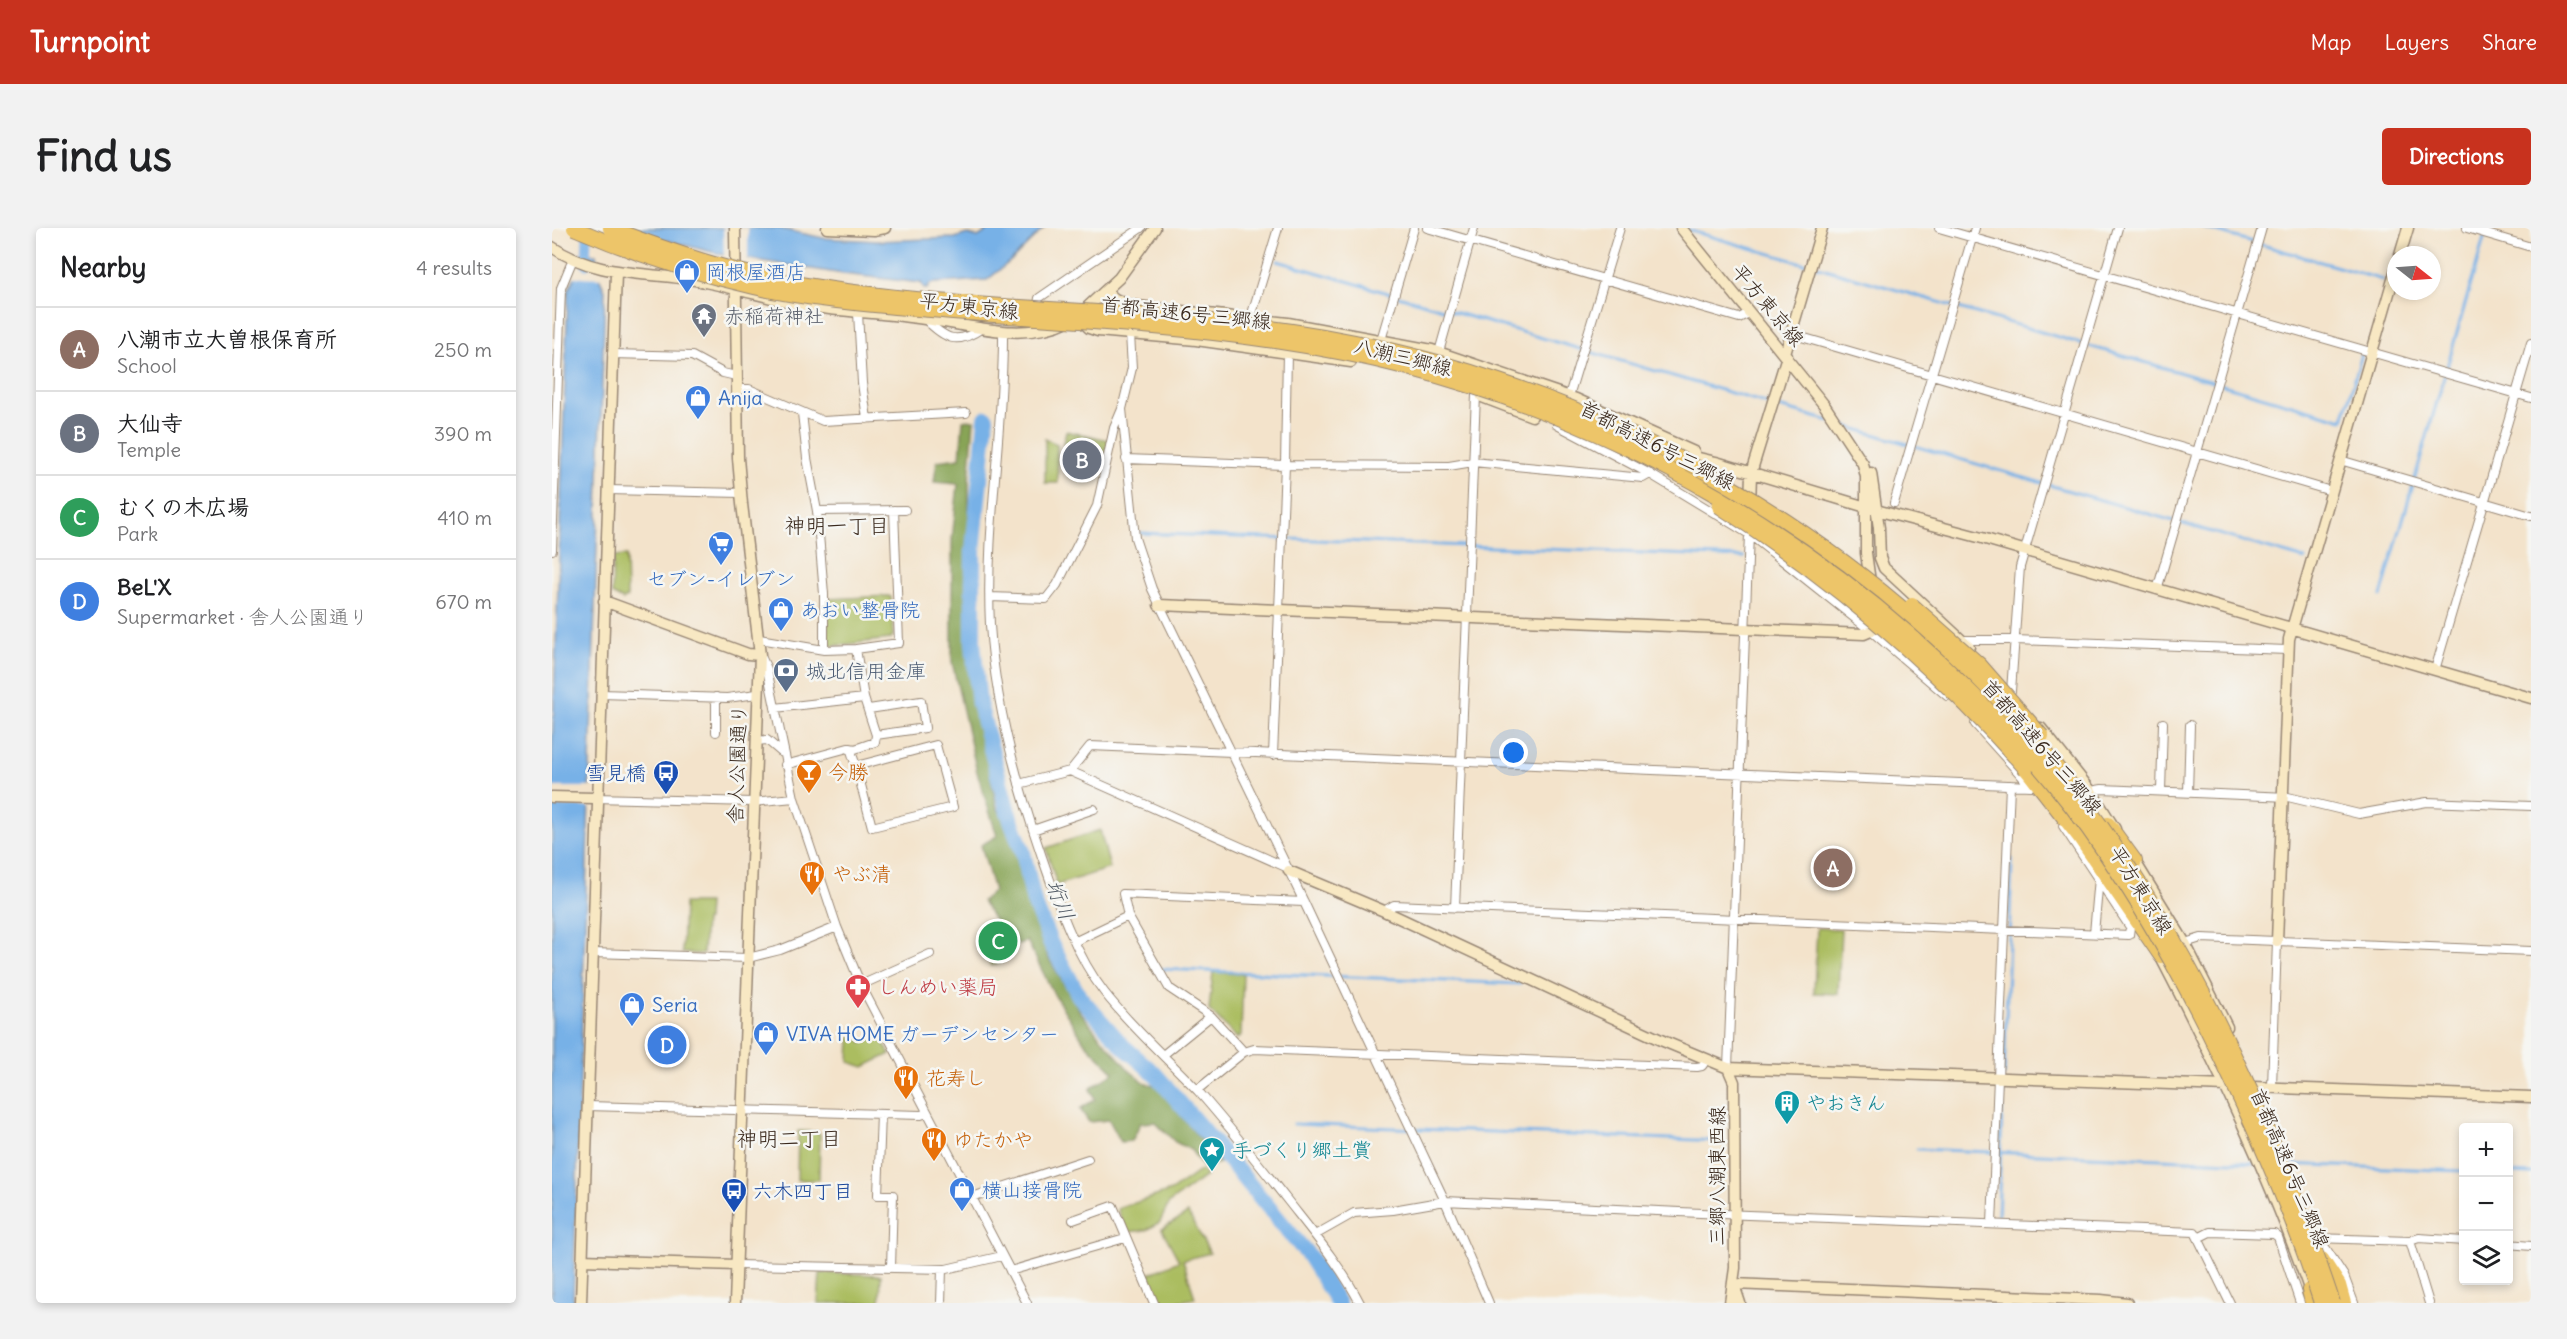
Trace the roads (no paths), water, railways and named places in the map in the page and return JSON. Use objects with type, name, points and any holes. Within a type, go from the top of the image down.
[{"type":"highway","name":"首都高速6号三郷線","points":[[574,228],[666,263],[754,287],[796,295],[919,309],[1161,328],[1275,341],[1343,353],[1462,383],[1607,438],[1751,515],[1814,557],[1922,646],[2026,753],[2072,807],[2143,912],[2205,1024],[2288,1205],[2321,1303]]},
{"type":"highway","name":"首都高速6号三郷線","points":[[610,228],[667,250],[720,266],[798,284],[924,298],[1246,325],[1386,349],[1507,384],[1574,409],[1702,469],[1821,544],[1899,604],[2001,704],[2082,800],[2140,884],[2180,951],[2223,1032],[2257,1104],[2298,1201],[2336,1303]]},
{"type":"highway","points":[[1607,438],[1630,457],[1685,485],[1786,550],[1913,652],[1983,720],[2026,769],[2080,838],[2135,932],[2160,956]]},
{"type":"highway","points":[[1702,469],[1778,505],[1816,531],[1941,629],[1980,665],[2050,745],[2135,861]]},
{"type":"highway","points":[[2322,1259],[2339,1285],[2344,1303]]},
{"type":"street","name":"舎人公園通り","points":[[735,228],[736,376],[741,493],[760,655],[735,1303]]},
{"type":"street","points":[[827,228],[874,230],[885,228]]},
{"type":"street","points":[[1035,331],[1038,298],[1141,228]]},
{"type":"street","name":"平方東京線","points":[[552,246],[574,260],[611,272],[693,280],[806,305],[858,313],[925,319],[1003,331],[1035,331],[1063,324],[1078,316],[1131,264],[1155,228]]},
{"type":"street","points":[[1251,317],[1278,228]]},
{"type":"street","points":[[1375,366],[1414,228]]},
{"type":"street","points":[[1427,228],[1739,318],[1749,313]]},
{"type":"street","points":[[1438,352],[1474,228]]},
{"type":"street","points":[[1569,396],[1620,228]]},
{"type":"street","name":"平方東京線","points":[[1681,228],[1825,406],[1840,419],[1859,442],[1868,463],[1871,508],[1884,568],[1962,640],[2011,691],[2091,791],[2185,943],[2216,1003],[2254,1087]]},
{"type":"street","points":[[1728,1068],[1751,473],[1822,228]]},
{"type":"street","points":[[1939,228],[2531,398]]},
{"type":"street","points":[[1894,503],[1974,228]]},
{"type":"street","points":[[2011,691],[2020,567],[2118,228]]},
{"type":"street","points":[[2157,590],[2262,228]]},
{"type":"street","points":[[2403,246],[2408,228]]},
{"type":"street","points":[[2467,228],[2531,247]]},
{"type":"street","points":[[552,550],[555,368],[561,288],[574,260]]},
{"type":"street","points":[[581,1303],[612,354],[611,272]]},
{"type":"street","name":"八潮三郷線","points":[[1106,291],[1121,303],[1251,317],[1438,352],[1569,396],[1716,462]]},
{"type":"street","points":[[2272,1087],[2288,651],[2291,628],[2387,299]]},
{"type":"street","points":[[1078,316],[1101,316],[1173,308]]},
{"type":"street","points":[[1196,340],[1200,311]]},
{"type":"street","points":[[858,313],[862,382],[867,419]]},
{"type":"street","name":"八潮三郷線","points":[[1078,316],[1093,330],[1196,340],[1375,366],[1476,395],[1556,424],[1716,462],[2531,698]]},
{"type":"street","points":[[1003,331],[1004,377],[992,537],[990,597],[993,656],[998,692],[1019,784],[1033,830],[1086,964],[1104,992],[1197,1090],[1246,1147],[1345,1276],[1360,1303]]},
{"type":"street","points":[[990,597],[1046,599],[1057,585],[1097,506],[1114,428],[1122,409],[1132,368],[1130,333]]},
{"type":"street","points":[[1791,334],[2331,491]]},
{"type":"street","points":[[2435,670],[2531,343]]},
{"type":"street","points":[[1273,755],[1286,465],[1287,352]]},
{"type":"street","points":[[612,354],[692,356],[723,373],[736,376]]},
{"type":"street","points":[[737,389],[751,390],[823,421],[966,413]]},
{"type":"street","points":[[1455,908],[1476,395]]},
{"type":"street","points":[[1122,409],[1135,538],[1159,605],[1304,902],[1445,1201],[1489,1303]]},
{"type":"street","points":[[802,413],[807,458],[818,511],[824,594],[824,650]]},
{"type":"street","points":[[1556,424],[1650,474],[1749,534],[1871,631],[1944,693],[2031,786],[2099,878],[2135,932]]},
{"type":"street","points":[[1126,459],[1286,465],[1449,466],[1473,462],[1643,478],[1650,474]]},
{"type":"street","points":[[2340,460],[2531,516]]},
{"type":"street","points":[[608,490],[741,493]]},
{"type":"street","name":"平方東京線","points":[[1871,508],[1866,554],[1872,596],[1884,620],[1939,668],[1984,714],[2046,784],[2072,818],[2136,913],[2227,1087]]},
{"type":"street","points":[[759,639],[824,650],[856,649],[899,643],[894,510]]},
{"type":"street","points":[[818,511],[905,510]]},
{"type":"street","points":[[604,601],[748,654],[760,655],[767,669],[784,760],[794,798],[837,927],[861,985],[1027,1303]]},
{"type":"street","points":[[1159,605],[1746,630],[1864,634],[1871,631]]},
{"type":"street","points":[[1962,640],[2288,651]]},
{"type":"street","points":[[784,760],[867,746],[875,742],[876,735],[864,698],[856,649]]},
{"type":"street","points":[[601,694],[716,697],[757,694]]},
{"type":"street","points":[[716,697],[716,732]]},
{"type":"street","points":[[775,708],[864,698]]},
{"type":"street","points":[[869,709],[921,700],[925,728],[876,735]]},
{"type":"street","points":[[1976,725],[1984,714]]},
{"type":"street","points":[[2161,791],[2163,723]]},
{"type":"street","points":[[2188,792],[2190,725]]},
{"type":"street","points":[[756,741],[767,740],[777,747],[784,760]]},
{"type":"street","points":[[850,748],[872,827],[953,807],[936,745],[856,766]]},
{"type":"street","points":[[1019,784],[1070,771],[1090,746],[2031,786]]},
{"type":"street","points":[[1070,771],[1728,1068],[2531,1097]]},
{"type":"street","points":[[1992,1224],[2010,785]]},
{"type":"street","points":[[2091,791],[2102,789],[2282,796],[2359,814],[2427,802],[2531,806]]},
{"type":"street","points":[[552,796],[753,802],[794,798]]},
{"type":"street","points":[[1033,830],[1094,809]]},
{"type":"street","points":[[2094,933],[2099,878]]},
{"type":"street","points":[[1244,1052],[1211,1016],[1169,988],[1128,916],[1123,894],[1304,902]]},
{"type":"street","points":[[1384,911],[1394,905],[2004,930],[2135,932]]},
{"type":"street","points":[[1076,941],[1128,916]]},
{"type":"street","points":[[593,953],[748,958],[780,950],[837,927]]},
{"type":"street","points":[[2185,943],[2201,938],[2531,951]]},
{"type":"street","points":[[861,985],[930,954]]},
{"type":"street","points":[[1163,1055],[1211,1016]]},
{"type":"street","points":[[1197,1090],[1244,1052],[1254,1049],[1697,1067],[1702,1066],[1707,1059]]},
{"type":"street","name":"三郷八潮東西線","points":[[1728,1068],[1734,1082],[1736,1215],[1734,1284],[1730,1303]]},
{"type":"street","points":[[2227,1087],[2290,1234],[2312,1299]]},
{"type":"street","points":[[2254,1087],[2317,1238],[2336,1303]]},
{"type":"street","points":[[587,1106],[921,1115],[927,1113]]},
{"type":"street","points":[[881,1114],[878,1195],[893,1196],[891,1269]]},
{"type":"street","points":[[972,1197],[1088,1159]]},
{"type":"street","points":[[1315,1235],[1354,1213],[1393,1210],[1445,1201],[1736,1215],[2195,1232],[2230,1303]]},
{"type":"street","points":[[1072,1220],[1113,1206],[1154,1303]]},
{"type":"street","points":[[2198,1238],[2210,1232],[2274,1234],[2278,1237],[2300,1303]]},
{"type":"street","points":[[1010,1271],[1125,1238]]},
{"type":"street","points":[[2317,1238],[2410,1241],[2419,1238],[2459,1241]]},
{"type":"street","points":[[2317,1238],[2344,1276],[2354,1303]]},
{"type":"street","points":[[2410,1241],[2429,1303]]},
{"type":"street","points":[[2513,1244],[2531,1246]]},
{"type":"street","points":[[582,1260],[942,1269],[1002,1256]]},
{"type":"street","points":[[941,1303],[942,1269]]},
{"type":"street","points":[[1734,1284],[1990,1299],[2127,1303]]},
{"type":"street","name":"三郷八潮東西線","points":[[1734,1284],[1740,1303]]},
{"type":"water","points":[[631,228],[777,228],[823,238],[877,241],[955,238],[967,234],[978,237],[992,228],[1044,228],[1013,259],[987,280],[934,283],[924,289],[921,283],[843,274],[724,255],[665,240]]},
{"type":"water","points":[[577,254],[596,254],[600,279],[605,290],[573,1303],[552,1303],[552,761],[568,291],[574,278]]},
{"type":"waterway","points":[[2204,228],[2383,280]]},
{"type":"waterway","points":[[2381,596],[2487,228]]},
{"type":"waterway","points":[[1685,229],[1809,265]]},
{"type":"waterway","points":[[586,265],[587,233]]},
{"type":"waterway","points":[[1278,261],[1769,404]]},
{"type":"waterway","points":[[1815,266],[2343,420],[2362,354]]},
{"type":"waterway","points":[[1775,406],[1833,422]]},
{"type":"waterway","name":"垳川","points":[[986,418],[973,551],[973,643],[979,704],[1008,812],[1023,852],[1034,902],[1051,944],[1079,996],[1122,1045],[1155,1074],[1245,1179],[1309,1256],[1338,1303]]},
{"type":"waterway","points":[[1842,425],[2305,559]]},
{"type":"waterway","points":[[1140,533],[1744,557]]},
{"type":"waterway","points":[[2004,1075],[2012,859]]},
{"type":"waterway","points":[[1160,969],[1520,984]]},
{"type":"waterway","points":[[1998,1218],[2003,1082]]},
{"type":"waterway","points":[[1294,1124],[1721,1141]]},
{"type":"waterway","points":[[1917,1149],[2258,1163]]},
{"type":"waterway","points":[[2285,1164],[2459,1171]]},
{"type":"waterway","points":[[2513,1173],[2531,1174]]},
{"type":"place","name":"岡根屋酒店","points":[[687,295]]},
{"type":"place","name":"赤稲荷神社","points":[[704,339]]},
{"type":"place","name":"Anija","points":[[698,421]]},
{"type":"place","name":"大仙寺","points":[[1082,460]]},
{"type":"place","name":"セブン-イレブン","points":[[721,567]]},
{"type":"place","name":"あおい整骨院","points":[[781,633]]},
{"type":"place","name":"城北信用金庫","points":[[786,694]]},
{"type":"place","name":"今勝","points":[[809,795]]},
{"type":"place","name":"雪見橋","points":[[666,796]]},
{"type":"place","name":"八潮市立大曽根保育所","points":[[1833,868]]},
{"type":"place","name":"やぶ清","points":[[812,897]]},
{"type":"place","name":"むくの木広場","points":[[998,941]]},
{"type":"place","name":"しんめい薬局","points":[[858,1010]]},
{"type":"place","name":"Seria","points":[[632,1028]]},
{"type":"place","name":"BeL'X","points":[[667,1045]]},
{"type":"place","name":"VIVA HOME ガーデンセンター","points":[[766,1057]]},
{"type":"place","name":"花寿し","points":[[906,1101]]},
{"type":"place","name":"やおきん","points":[[1787,1126]]},
{"type":"place","name":"ゆたかや","points":[[934,1163]]},
{"type":"place","name":"手づくり郷土賞","points":[[1212,1173]]},
{"type":"place","name":"横山接骨院","points":[[962,1213]]},
{"type":"place","name":"六木四丁目","points":[[734,1214]]},
{"type":"district","name":"神明一丁目","points":[[837,526]]},
{"type":"district","name":"神明二丁目","points":[[789,1139]]}]
